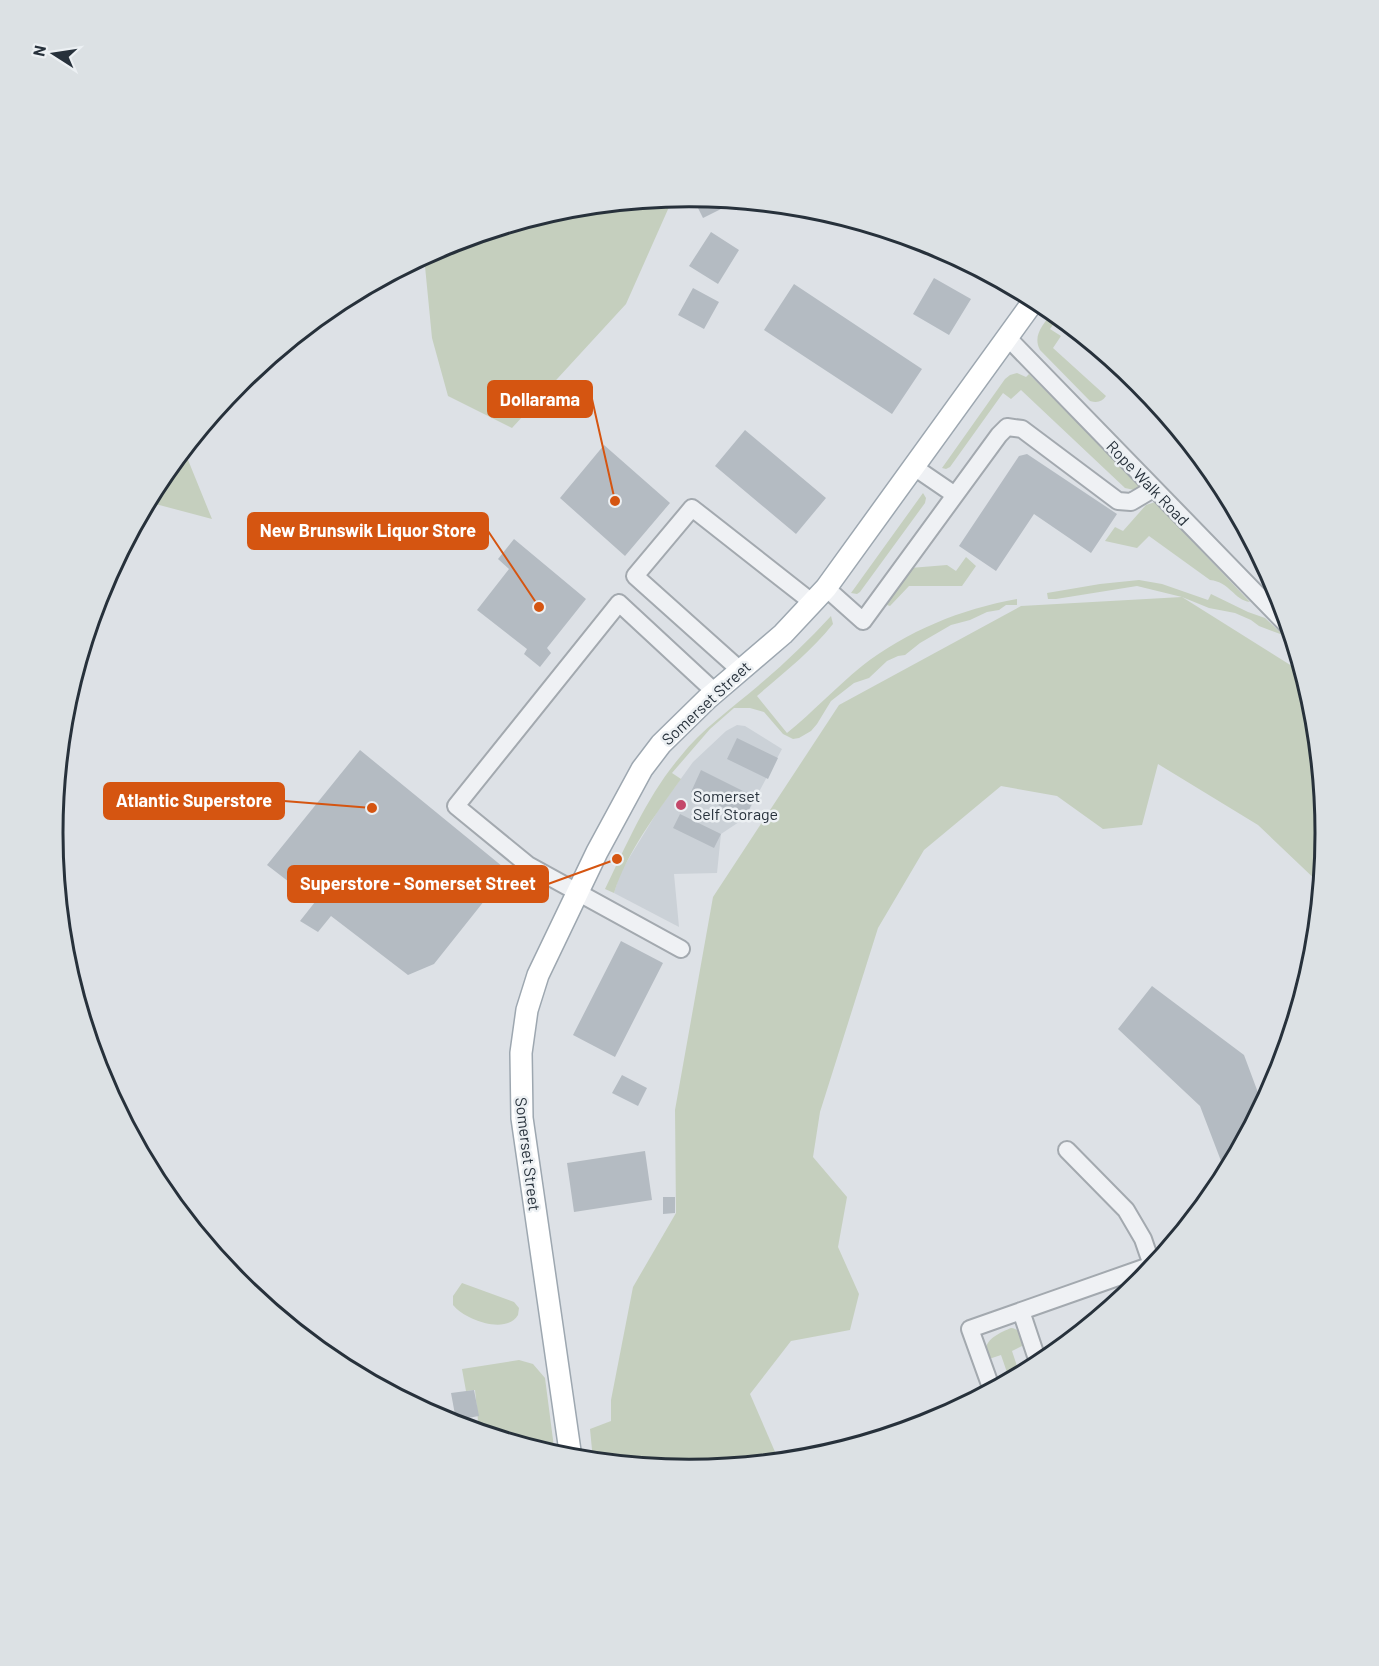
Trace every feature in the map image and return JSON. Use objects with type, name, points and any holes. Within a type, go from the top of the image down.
[{"type":"main road","name":"Somerset Street","points":[[569,1447],[522,1118],[520,1087],[521,1053],[527,1010],[542,966],[577,892],[642,769],[674,730],[783,634],[820,596],[1029,307]]},
{"type":"street","name":"Rope Walk Road","points":[[1007,337],[1276,614]]},
{"type":"street","points":[[740,670],[634,576],[692,508],[820,596],[863,621],[1004,430],[1012,427],[1026,432],[1118,501],[1131,502],[1153,489]]},
{"type":"street","points":[[914,467],[955,495]]},
{"type":"street","points":[[681,950],[528,865],[456,806],[619,603],[715,692]]},
{"type":"street","points":[[1067,1150],[1126,1210],[1143,1239],[1149,1258]]},
{"type":"street","points":[[990,1383],[970,1329],[1138,1271]]},
{"type":"street","points":[[1021,1311],[1036,1355]]},
{"type":"shaded area","points":[[737,725],[745,726],[782,749],[745,818],[721,834],[717,873],[674,874],[679,927],[614,893],[620,873],[659,809],[693,762],[726,731]]},
{"type":"green space","points":[[669,207],[626,304],[512,428],[448,396],[432,338],[425,265],[488,240],[527,228],[608,212]]},
{"type":"green space","points":[[1047,319],[1054,323],[1050,329],[1061,336],[1053,348],[1106,396],[1101,401],[1090,401],[1040,350],[1037,339]]},
{"type":"green space","points":[[1017,373],[1026,377],[1029,374],[1141,487],[1134,490],[1125,488],[1021,390],[1011,399],[1003,393],[950,467],[942,468],[1005,379]]},
{"type":"green space","points":[[187,459],[212,519],[157,504]]},
{"type":"green space","points":[[923,493],[926,498],[925,503],[860,592],[851,593]]},
{"type":"green space","points":[[1155,502],[1250,602],[1240,598],[1217,581],[1210,580],[1149,536],[1137,548],[1105,541],[1115,527],[1123,531],[1146,505]]},
{"type":"green space","points":[[966,557],[976,566],[962,586],[909,586],[890,606],[887,605],[902,577],[910,568],[947,565],[956,571]]},
{"type":"green space","points":[[1139,580],[1162,584],[1208,600],[1211,594],[1265,618],[1283,635],[1259,626],[1235,613],[1209,608],[1182,597],[1137,586],[1048,599],[1047,593]]},
{"type":"green space","points":[[1182,597],[1294,667],[1311,751],[1315,792],[1315,879],[1258,825],[1158,764],[1142,825],[1103,829],[1057,796],[1001,786],[924,850],[878,928],[820,1112],[813,1157],[847,1197],[838,1247],[859,1294],[850,1330],[791,1341],[750,1394],[776,1453],[690,1460],[592,1451],[590,1429],[611,1421],[611,1400],[633,1287],[676,1213],[675,1110],[713,897],[839,705],[1021,606]]},
{"type":"green space","points":[[1017,599],[1017,605],[1006,605],[999,610],[951,625],[920,643],[905,655],[887,661],[869,678],[854,683],[831,701],[811,731],[799,738],[793,739],[783,734],[764,712],[750,708],[734,708],[710,729],[672,773],[681,779],[634,848],[614,893],[605,889],[657,788],[680,757],[707,728],[777,669],[831,616],[833,624],[816,644],[757,696],[787,733],[862,666],[897,642],[955,615]]},
{"type":"green space","points":[[462,1283],[514,1302],[519,1308],[518,1315],[512,1321],[495,1325],[467,1316],[453,1305],[453,1296]]},
{"type":"green space","points":[[1011,1328],[1014,1329],[1019,1332],[1024,1345],[1012,1351],[1017,1367],[1007,1373],[1001,1355],[989,1359],[986,1353],[991,1339]]},
{"type":"green space","points":[[519,1360],[533,1364],[545,1378],[554,1444],[478,1422],[475,1390],[466,1391],[462,1369]]},
{"type":"building","points":[[697,206],[724,208],[703,218]]},
{"type":"building","points":[[711,232],[739,250],[718,284],[689,266]]},
{"type":"building","points":[[934,278],[971,299],[949,335],[913,314]]},
{"type":"building","points":[[794,284],[922,369],[892,414],[764,330]]},
{"type":"building","points":[[693,288],[719,302],[704,329],[678,315]]},
{"type":"building","points":[[745,430],[826,498],[796,534],[715,466]]},
{"type":"building","points":[[604,445],[670,503],[625,556],[560,498]]},
{"type":"building","points":[[1027,454],[1117,514],[1091,553],[1034,514],[996,571],[959,546],[1019,456]]},
{"type":"building","points":[[514,539],[586,599],[547,648],[551,653],[540,667],[524,654],[527,649],[477,610],[509,569],[498,559]]},
{"type":"building","points":[[737,738],[778,758],[768,779],[727,759]]},
{"type":"building","points":[[360,750],[508,871],[434,964],[408,975],[331,916],[318,932],[300,921],[315,902],[267,865]]},
{"type":"building","points":[[701,770],[755,797],[745,818],[691,792]]},
{"type":"building","points":[[680,814],[721,834],[714,848],[673,828]]},
{"type":"building","points":[[621,941],[663,963],[615,1057],[573,1035]]},
{"type":"building","points":[[1152,986],[1244,1055],[1258,1094],[1222,1163],[1200,1106],[1118,1029]]},
{"type":"building","points":[[622,1075],[647,1088],[638,1106],[612,1093]]},
{"type":"building","points":[[645,1151],[652,1200],[574,1212],[567,1163]]},
{"type":"building","points":[[663,1197],[675,1197],[675,1213],[663,1214]]},
{"type":"building","points":[[474,1390],[479,1416],[467,1418],[455,1414],[451,1393]]},
{"type":"place","name":"Dollarama","points":[[615,501]]},
{"type":"place","name":"New Brunswik Liquor Store","points":[[539,607]]},
{"type":"place","name":"Somerset Self Storage","points":[[681,805]]},
{"type":"place","name":"Atlantic Superstore","points":[[372,808]]},
{"type":"place","name":"Superstore - Somerset Street","points":[[617,859]]}]
